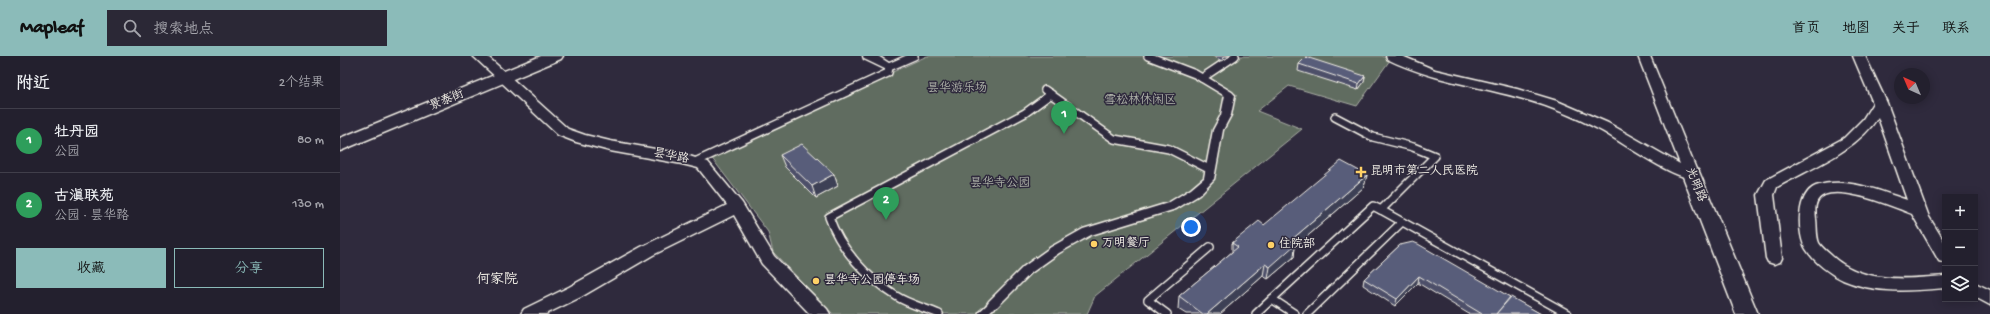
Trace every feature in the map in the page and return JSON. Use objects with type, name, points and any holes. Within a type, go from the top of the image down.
[{"type":"street","name":"昙华路","points":[[479,56],[563,132],[581,139],[610,146],[695,162],[703,165],[737,207],[768,260],[820,314]]},
{"type":"street","name":"景泰街","points":[[340,145],[500,75],[535,56]]},
{"type":"street","name":"景泰街","points":[[340,136],[500,75],[555,56]]},
{"type":"street","points":[[869,56],[889,67]]},
{"type":"street","points":[[1392,56],[1428,72],[1524,94],[1552,104],[1608,128],[1668,166],[1690,174]]},
{"type":"street","name":"光明路","points":[[1644,56],[1747,314]]},
{"type":"street","points":[[1859,56],[1880,103],[1918,210],[1942,251]]},
{"type":"street","points":[[993,304],[1027,270],[1055,250],[1087,232],[1172,206],[1195,192],[1209,179],[1218,130],[1226,115],[1230,95]]},
{"type":"street","points":[[1774,258],[1766,195],[1771,184],[1849,141],[1868,122],[1880,103]]},
{"type":"street","points":[[1918,210],[1854,190],[1836,188],[1820,190],[1813,196],[1807,209],[1812,245],[1828,262],[1846,274],[1876,283],[1905,285],[1942,282]]},
{"type":"street","points":[[530,314],[575,292],[647,251],[737,207]]},
{"type":"street","points":[[1978,291],[1990,298]]},
{"type":"lane","points":[[695,162],[888,73],[889,67],[914,56]]},
{"type":"lane","points":[[1148,56],[1202,78],[1230,95]]},
{"type":"lane","points":[[1202,78],[1236,56]]},
{"type":"lane","points":[[939,314],[897,297],[868,275],[835,234],[829,217],[1025,113],[1048,92],[1114,139],[1169,149],[1211,170]]},
{"type":"lane","points":[[1335,117],[1371,136],[1405,147],[1422,149],[1435,156],[1381,210]]},
{"type":"lane","points":[[1256,314],[1373,206],[1568,314]]},
{"type":"lane","points":[[1307,314],[1402,222]]},
{"type":"lane","points":[[1167,314],[1148,300],[1210,247]]},
{"type":"lane","points":[[1272,299],[1295,314]]},
{"type":"lane","points":[[982,314],[993,304]]},
{"type":"green space","name":"昙华寺公园","points":[[927,56],[1382,56],[1390,60],[1357,106],[1289,86],[1257,111],[1302,129],[1095,296],[1087,314],[833,314],[773,252],[768,232],[711,157]]},
{"type":"building","points":[[1306,57],[1365,76],[1359,84],[1299,64]]},
{"type":"building","points":[[802,144],[834,174],[812,186],[780,155]]},
{"type":"building","name":"住院部","points":[[1341,161],[1367,175],[1290,241],[1296,244],[1270,267],[1265,264],[1207,314],[1203,314],[1179,296],[1238,247],[1232,243],[1259,221],[1264,225]]},
{"type":"building","points":[[1413,242],[1510,297],[1496,314],[1482,314],[1419,276],[1397,299],[1364,279],[1400,245]]},
{"type":"building","points":[[1511,297],[1541,314],[1496,314]]},
{"type":"place","name":"牡丹园","points":[[1064,134]]},
{"type":"place","name":"昆明市第二人民医院","points":[[1361,172]]},
{"type":"place","name":"古滇联苑","points":[[886,220]]},
{"type":"place","name":"万明餐厅","points":[[1094,244]]},
{"type":"place","name":"住院部","points":[[1271,245]]},
{"type":"place","name":"昙华寺公园停车场","points":[[816,281]]},
{"type":"district","name":"何家院","points":[[497,280]]},
{"type":"park label","name":"昙华游乐场","points":[[957,89]]},
{"type":"park label","name":"雪松林休闲区","points":[[1140,101]]}]
